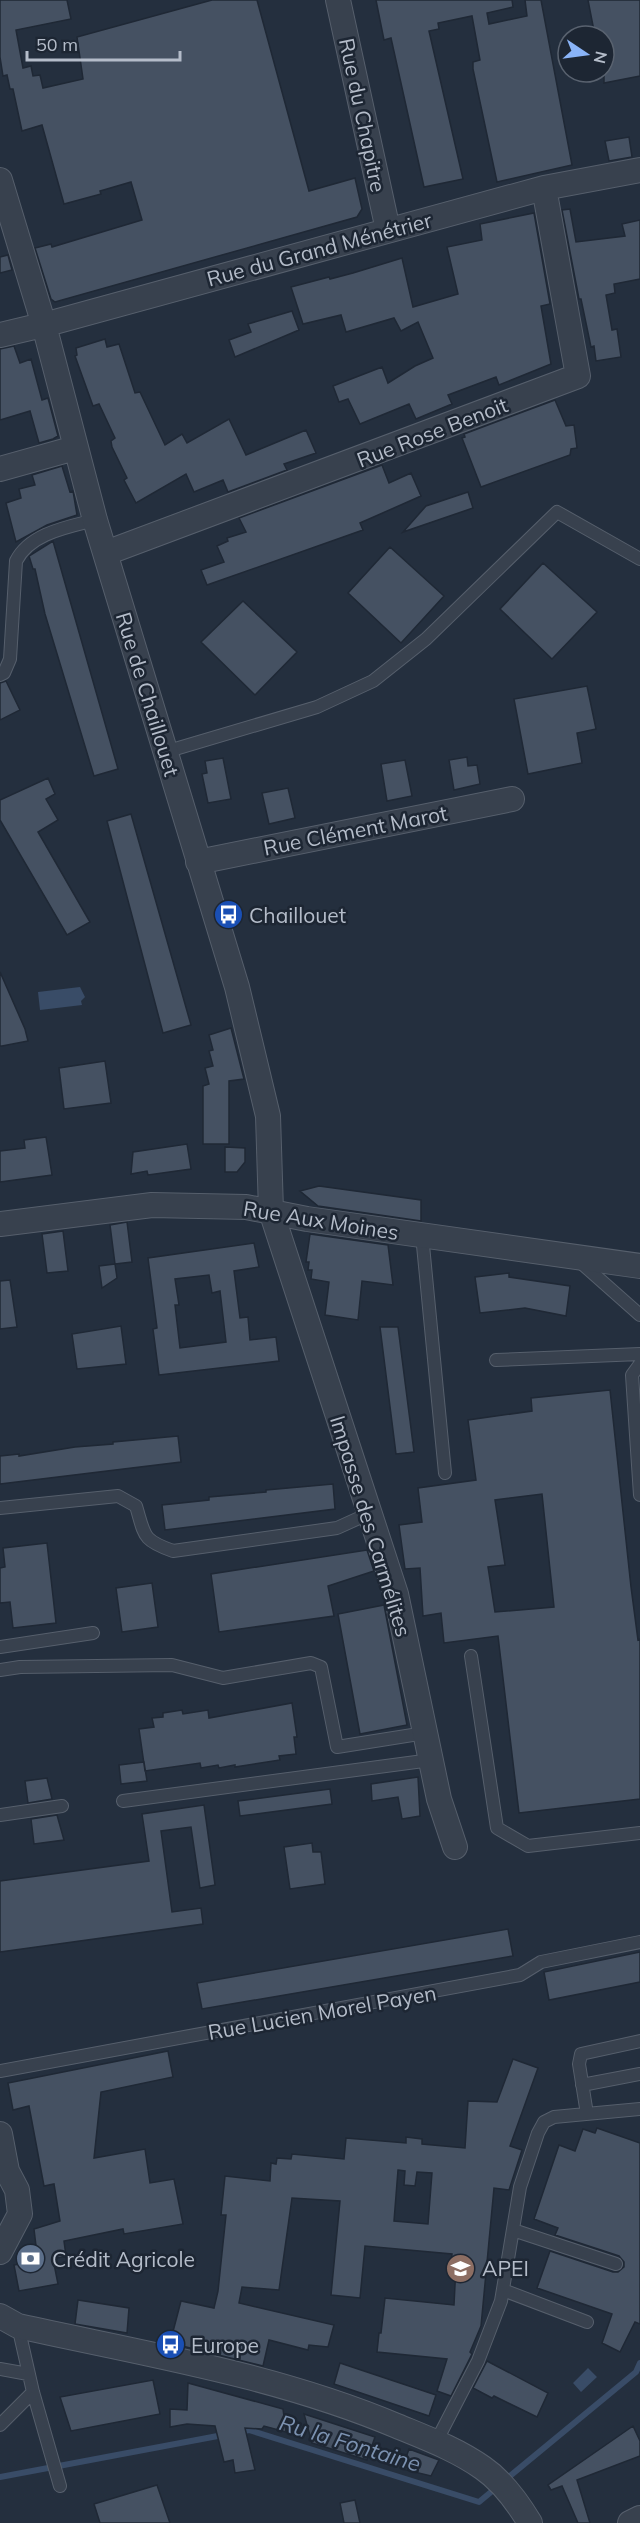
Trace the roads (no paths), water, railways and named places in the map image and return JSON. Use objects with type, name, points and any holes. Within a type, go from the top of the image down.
[{"type":"street","name":"Rue du Chapitre","points":[[338,0],[388,230]]},
{"type":"street","name":"Rue du Grand Ménétrier","points":[[0,335],[44,325],[544,188],[640,170]]},
{"type":"street","name":"Rue de Chaillouet","points":[[0,180],[44,325],[95,520],[237,987],[268,1116],[271,1211]]},
{"type":"street","name":"Rue Rose Benoit","points":[[106,553],[578,376],[544,188]]},
{"type":"street","points":[[0,469],[75,448]]},
{"type":"street","name":"Rue Clément Marot","points":[[198,862],[512,799]]},
{"type":"street","name":"Rue Aux Moines","points":[[0,1224],[152,1205],[246,1207],[307,1219],[640,1266]]},
{"type":"street","name":"Impasse des Carmélites","points":[[271,1211],[396,1594],[439,1799],[455,1846]]},
{"type":"street","points":[[0,2134],[7,2171],[17,2190],[20,2214],[0,2252]]},
{"type":"street","points":[[0,2194],[7,2171]]},
{"type":"street","points":[[9,2321],[278,2384],[380,2419],[460,2453],[485,2469],[511,2496],[530,2523]]},
{"type":"street","points":[[630,2523],[640,2518]]},
{"type":"lane","points":[[165,752],[317,707],[373,681],[426,639],[557,512],[640,559]]},
{"type":"lane","points":[[0,675],[4,673],[10,659],[16,561],[22,549],[49,533],[95,520]]},
{"type":"lane","points":[[423,1235],[445,1473]]},
{"type":"lane","points":[[573,1257],[640,1315]]},
{"type":"lane","points":[[496,1360],[640,1354]]},
{"type":"lane","points":[[640,1364],[632,1375],[640,1496]]},
{"type":"lane","points":[[0,1508],[118,1496],[136,1506],[145,1537],[156,1545],[172,1551],[337,1528],[370,1513]]},
{"type":"lane","points":[[0,1647],[93,1633]]},
{"type":"lane","points":[[471,1656],[496,1828],[528,1846],[640,1833]]},
{"type":"lane","points":[[0,1670],[20,1667],[172,1665],[223,1678],[311,1663],[321,1667],[337,1747],[425,1733]]},
{"type":"lane","points":[[123,1801],[430,1760]]},
{"type":"lane","points":[[0,1815],[62,1806]]},
{"type":"lane","name":"Rue Lucien Morel Payen","points":[[0,2071],[520,1975],[542,1962],[640,1942]]},
{"type":"lane","points":[[587,2114],[579,2064],[581,2054],[640,2041]]},
{"type":"lane","points":[[582,2085],[640,2074]]},
{"type":"lane","points":[[435,2442],[478,2361],[501,2301],[520,2187],[538,2133],[544,2122],[554,2117],[640,2109]]},
{"type":"lane","points":[[513,2230],[616,2265]]},
{"type":"lane","points":[[503,2290],[587,2322]]},
{"type":"lane","points":[[9,2321],[28,2374],[60,2486]]},
{"type":"lane","points":[[0,2369],[28,2374]]},
{"type":"lane","points":[[0,2425],[33,2392]]},
{"type":"water","points":[[80,987],[85,997],[81,1001],[82,1005],[40,1010],[38,992]]},
{"type":"water","points":[[588,2368],[597,2377],[581,2392],[573,2383]]},
{"type":"waterway","name":"Ru la Fontaine","points":[[505,2480],[636,2372],[640,2363]]},
{"type":"waterway","name":"Ru la Fontaine","points":[[239,2432],[249,2430],[479,2502],[497,2487]]},
{"type":"waterway","name":"Ru la Fontaine","points":[[0,2477],[223,2435]]},
{"type":"place","name":"Chaillouet","points":[[228,915]]},
{"type":"place","name":"Crédit Agricole","points":[[31,2259]]},
{"type":"place","name":"APEI","points":[[461,2268]]},
{"type":"place","name":"Europe","points":[[170,2345]]}]
